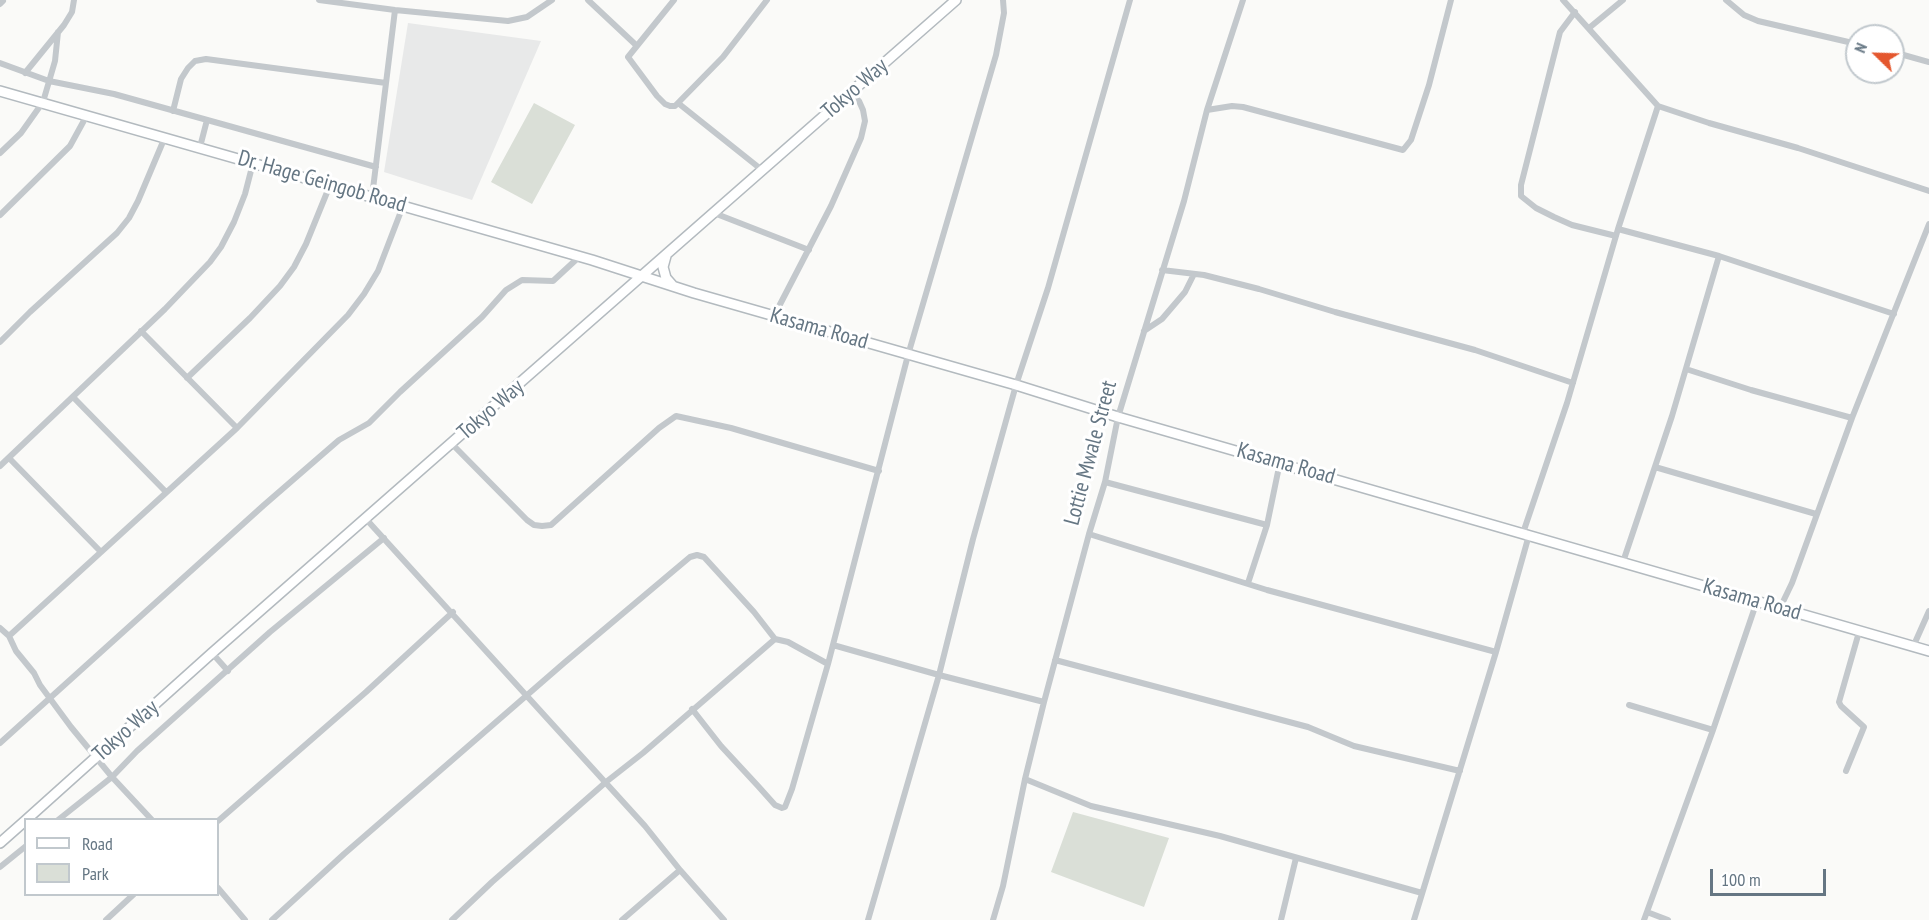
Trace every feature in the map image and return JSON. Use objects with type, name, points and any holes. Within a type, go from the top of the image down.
[{"type":"street","points":[[25,73],[72,12],[74,0]]},
{"type":"street","points":[[319,0],[508,21],[527,17],[552,0]]},
{"type":"street","points":[[588,0],[637,46]]},
{"type":"street","points":[[674,0],[628,57],[665,104],[675,106],[723,57],[767,0]]},
{"type":"street","name":"Tokyo Way","points":[[28,818],[212,653],[956,0]]},
{"type":"street","points":[[692,709],[721,746],[775,805],[782,808],[788,802],[828,664],[908,355],[996,55],[1004,13],[1003,0]]},
{"type":"street","points":[[868,920],[939,675],[973,539],[1016,385],[1048,288],[1130,0]]},
{"type":"street","name":"Lottie Mwale Street","points":[[993,920],[1003,886],[1044,702],[1105,482],[1118,417],[1184,201],[1207,110],[1243,0]]},
{"type":"street","points":[[1207,110],[1232,106],[1243,107],[1403,150],[1411,140],[1430,85],[1451,0]]},
{"type":"street","points":[[1563,0],[1658,106],[1798,148],[1929,191]]},
{"type":"street","points":[[1589,27],[1623,0]]},
{"type":"street","points":[[1726,0],[1744,15],[1758,21],[1845,41]]},
{"type":"street","points":[[0,4],[3,1]]},
{"type":"street","points":[[372,197],[395,10]]},
{"type":"street","points":[[1575,12],[1560,32],[1521,185],[1521,196],[1536,208],[1572,225],[1617,232],[1719,256],[1894,314]]},
{"type":"street","points":[[0,153],[21,133],[43,102],[57,49],[58,32]]},
{"type":"street","points":[[1905,55],[1929,62]]},
{"type":"street","points":[[173,111],[181,80],[188,68],[195,61],[206,59],[386,84]]},
{"type":"street","points":[[0,63],[49,81],[114,94],[376,167]]},
{"type":"street","name":"Dr. Hage Geingob Road","points":[[0,91],[643,277]]},
{"type":"street","points":[[774,316],[831,206],[861,138],[865,121],[863,110],[859,101],[851,93]]},
{"type":"street","points":[[678,103],[762,170]]},
{"type":"street","points":[[1414,920],[1496,652],[1526,534],[1617,232],[1658,106]]},
{"type":"street","points":[[0,215],[70,146],[87,115]]},
{"type":"street","points":[[200,147],[207,120]]},
{"type":"street","points":[[0,342],[117,233],[129,218],[138,201],[165,137]]},
{"type":"street","points":[[0,466],[193,281],[221,247],[234,222],[245,194],[253,163]]},
{"type":"street","points":[[188,378],[250,318],[280,286],[294,267],[330,185]]},
{"type":"street","points":[[9,636],[237,428],[319,345],[364,294],[378,271],[403,206]]},
{"type":"street","points":[[714,213],[809,250]]},
{"type":"street","points":[[1780,608],[1792,583],[1852,418],[1929,224]]},
{"type":"street","points":[[666,256],[663,267],[666,278],[674,287]]},
{"type":"street","points":[[1623,562],[1686,369],[1719,256]]},
{"type":"street","points":[[0,743],[272,498],[339,441],[369,423],[482,317],[506,291],[522,280],[553,280],[579,257]]},
{"type":"street","points":[[620,269],[624,287],[620,296]]},
{"type":"street","points":[[1162,270],[1212,276],[1475,350],[1573,383]]},
{"type":"street","points":[[1143,332],[1162,319],[1185,292],[1194,274]]},
{"type":"street","name":"Kasama Road","points":[[643,277],[1929,651]]},
{"type":"street","points":[[141,331],[237,428]]},
{"type":"street","points":[[1686,369],[1852,418]]},
{"type":"street","points":[[73,397],[166,492]]},
{"type":"street","points":[[452,444],[527,520],[534,525],[542,526],[551,525],[641,444],[676,416],[731,428],[879,471]]},
{"type":"street","points":[[9,458],[101,552]]},
{"type":"street","points":[[1248,584],[1267,525],[1280,462]]},
{"type":"street","points":[[1655,467],[1816,514]]},
{"type":"street","points":[[1105,482],[1267,525]]},
{"type":"street","points":[[366,519],[606,782],[724,920]]},
{"type":"street","points":[[1089,534],[1353,615],[1496,652]]},
{"type":"street","points":[[59,818],[112,777],[146,743],[285,619],[384,538]]},
{"type":"street","points":[[272,920],[526,696],[690,557],[697,555],[704,558],[754,612],[774,639],[788,642],[828,664]]},
{"type":"street","points":[[1644,920],[1757,601]]},
{"type":"street","points":[[1913,647],[1929,611]]},
{"type":"street","points":[[219,820],[342,714],[453,612]]},
{"type":"street","points":[[0,628],[9,636],[16,651],[34,673],[50,699],[96,758],[151,818]]},
{"type":"street","points":[[1846,771],[1864,727],[1839,702],[1859,632]]},
{"type":"street","points":[[452,920],[606,782],[643,753],[774,639]]},
{"type":"street","points":[[833,645],[1044,702]]},
{"type":"street","points":[[212,653],[228,671]]},
{"type":"street","points":[[1055,660],[1308,727],[1354,746],[1460,771]]},
{"type":"street","points":[[1629,705],[1713,730]]},
{"type":"street","points":[[1025,779],[1091,806],[1220,836],[1422,893]]},
{"type":"street","name":"Tokyo Way","points":[[0,843],[24,822]]},
{"type":"street","points":[[0,867],[24,848]]},
{"type":"street","points":[[1281,920],[1296,858]]},
{"type":"street","points":[[622,920],[680,870]]},
{"type":"street","points":[[219,889],[245,920]]},
{"type":"street","points":[[106,920],[132,896]]},
{"type":"street","points":[[1647,912],[1668,920]]},
{"type":"shaded area","points":[[408,23],[541,41],[472,200],[384,172]]},
{"type":"green space","points":[[534,103],[575,125],[532,204],[491,182]]},
{"type":"green space","points":[[1073,812],[1169,838],[1144,907],[1051,872]]}]
